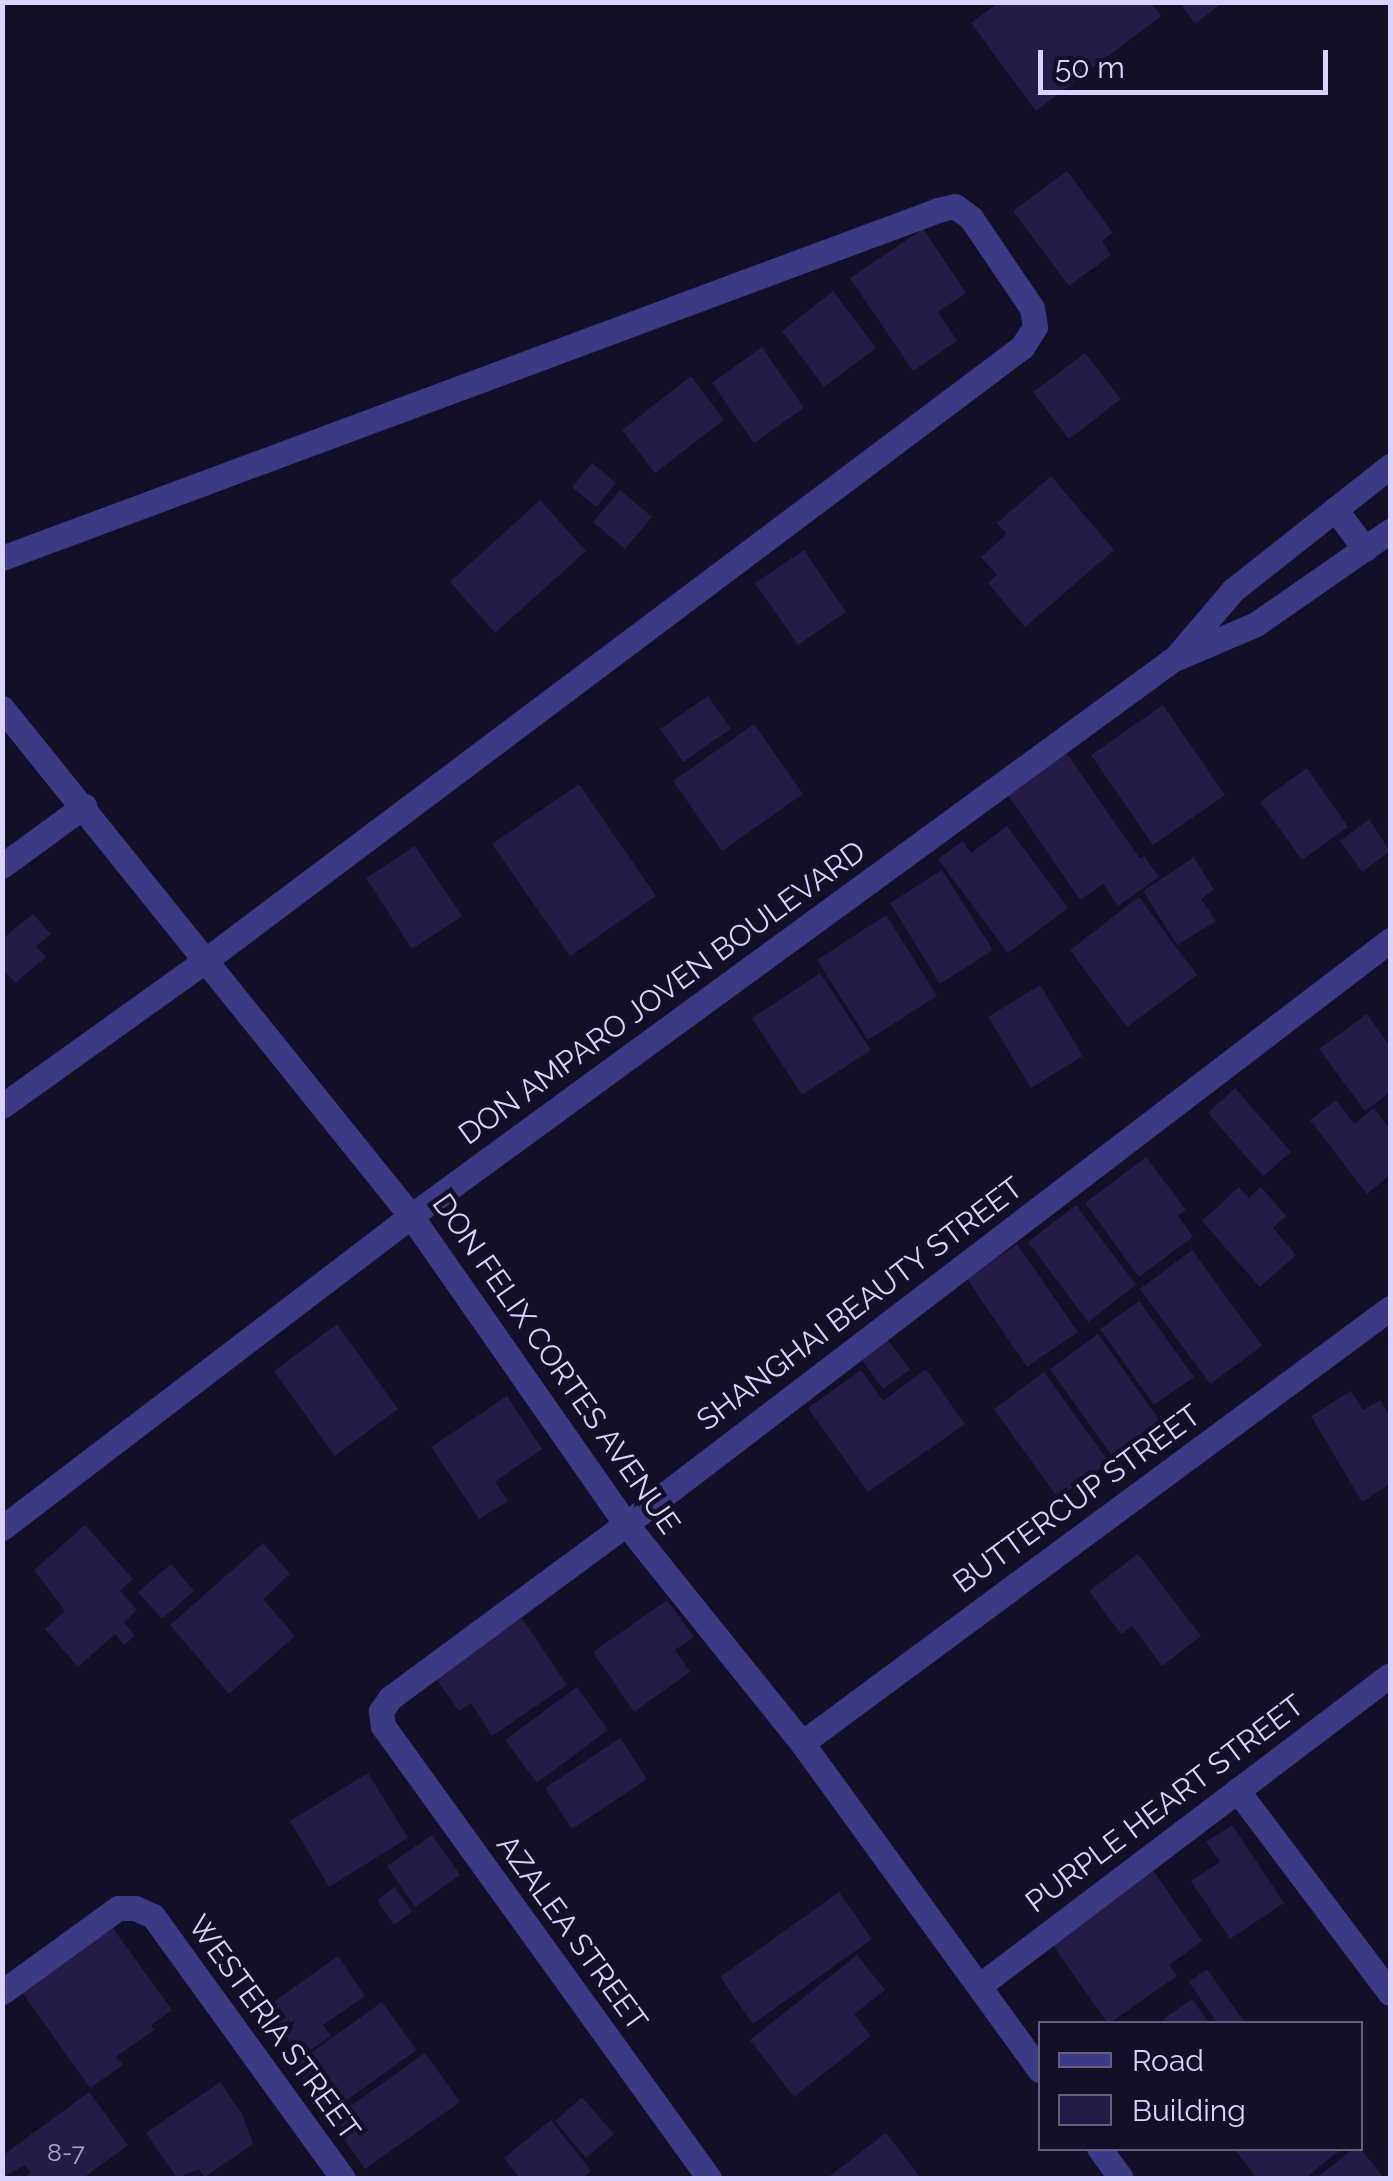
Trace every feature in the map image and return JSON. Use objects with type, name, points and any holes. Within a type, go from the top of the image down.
[{"type":"street","points":[[2,558],[938,210],[955,206],[971,218],[1032,308],[1035,327],[1022,348],[206,960],[2,1106]]},
{"type":"street","name":"DON AMPARO JOVEN BOULEVARD","points":[[2,1528],[411,1216],[1172,660],[1233,590],[1390,466]]},
{"type":"street","points":[[1336,509],[1365,549]]},
{"type":"street","name":"DON AMPARO JOVEN BOULEVARD","points":[[1172,660],[1256,624],[1390,531]]},
{"type":"street","name":"DON FELIX CORTES AVENUE","points":[[2,708],[411,1216],[626,1524],[802,1742],[1038,2067]]},
{"type":"street","points":[[2,866],[84,806]]},
{"type":"street","name":"SHANGHAI BEAUTY STREET","points":[[383,1726],[381,1712],[390,1698],[626,1524],[1390,940]]},
{"type":"street","name":"BUTTERCUP STREET","points":[[802,1742],[1390,1308]]},
{"type":"street","name":"PURPLE HEART STREET","points":[[978,1986],[1390,1675]]},
{"type":"street","name":"AZALEA STREET","points":[[383,1726],[708,2178]]},
{"type":"street","points":[[1237,1790],[1390,1993]]},
{"type":"street","name":"WESTERIA STREET","points":[[2,1992],[118,1908],[136,1908],[154,1916],[342,2178]]},
{"type":"street","points":[[1101,2151],[1121,2178]]},
{"type":"building","points":[[999,2],[1151,2],[1161,16],[1036,111],[971,23]]},
{"type":"building","points":[[1179,2],[1224,2],[1195,24]]},
{"type":"building","points":[[1067,171],[1113,233],[1102,241],[1111,255],[1069,286],[1013,211]]},
{"type":"building","points":[[923,229],[966,293],[938,312],[957,341],[913,371],[850,278]]},
{"type":"building","points":[[833,291],[876,348],[824,387],[782,331]]},
{"type":"building","points":[[762,347],[804,408],[754,443],[712,383]]},
{"type":"building","points":[[1085,353],[1121,399],[1069,439],[1033,392]]},
{"type":"building","points":[[691,376],[724,420],[655,473],[622,430]]},
{"type":"building","points":[[592,463],[616,483],[596,507],[572,487]]},
{"type":"building","points":[[1051,476],[1114,550],[1025,627],[988,583],[997,575],[981,557],[1007,534],[997,523]]},
{"type":"building","points":[[620,490],[652,517],[625,549],[593,522]]},
{"type":"building","points":[[540,500],[586,551],[495,633],[450,582]]},
{"type":"building","points":[[804,550],[846,612],[798,645],[755,583]]},
{"type":"building","points":[[708,696],[731,729],[683,762],[660,729]]},
{"type":"building","points":[[1163,705],[1225,795],[1153,845],[1091,755]]},
{"type":"building","points":[[754,724],[803,794],[722,851],[673,781]]},
{"type":"building","points":[[1065,751],[1140,859],[1144,856],[1159,877],[1118,906],[1103,884],[1080,900],[1006,792]]},
{"type":"building","points":[[1307,768],[1348,827],[1302,860],[1260,802]]},
{"type":"building","points":[[579,784],[656,896],[570,956],[492,844]]},
{"type":"building","points":[[1369,819],[1390,851],[1362,872],[1340,841]]},
{"type":"building","points":[[1007,826],[1068,908],[1008,953],[938,859],[963,841],[971,853]]},
{"type":"building","points":[[415,846],[462,916],[412,949],[366,878]]},
{"type":"building","points":[[1194,857],[1214,890],[1201,899],[1216,921],[1177,945],[1143,891]]},
{"type":"building","points":[[942,870],[993,950],[940,984],[890,903]]},
{"type":"building","points":[[1139,897],[1197,975],[1127,1027],[1070,950]]},
{"type":"building","points":[[33,914],[51,934],[36,946],[46,957],[15,983],[2,968],[2,939]]},
{"type":"building","points":[[886,915],[937,996],[868,1040],[817,960]]},
{"type":"building","points":[[820,973],[871,1050],[802,1095],[752,1018]]},
{"type":"building","points":[[1040,985],[1083,1056],[1031,1088],[988,1017]]},
{"type":"building","points":[[1367,1014],[1390,1046],[1390,1092],[1365,1111],[1319,1049]]},
{"type":"building","points":[[1235,1088],[1291,1152],[1263,1176],[1208,1113]]},
{"type":"building","points":[[1336,1100],[1354,1124],[1374,1108],[1390,1129],[1390,1175],[1367,1194],[1310,1120]]},
{"type":"building","points":[[1146,1157],[1186,1210],[1178,1216],[1193,1237],[1139,1277],[1085,1203]]},
{"type":"building","points":[[1239,1187],[1249,1198],[1261,1187],[1286,1216],[1273,1228],[1296,1255],[1260,1287],[1202,1221]]},
{"type":"building","points":[[1076,1205],[1136,1285],[1088,1322],[1028,1242]]},
{"type":"building","points":[[1017,1244],[1078,1332],[1027,1367],[967,1279]]},
{"type":"building","points":[[1192,1250],[1262,1346],[1210,1384],[1140,1289]]},
{"type":"building","points":[[1139,1301],[1194,1377],[1154,1405],[1100,1329]]},
{"type":"building","points":[[337,1324],[398,1409],[335,1456],[274,1371]]},
{"type":"building","points":[[1098,1334],[1160,1421],[1112,1456],[1050,1369]]},
{"type":"building","points":[[888,1340],[910,1370],[883,1389],[861,1359]]},
{"type":"building","points":[[926,1369],[965,1424],[868,1492],[808,1408],[861,1370],[883,1401]]},
{"type":"building","points":[[1044,1372],[1109,1462],[1058,1498],[994,1409]]},
{"type":"building","points":[[1351,1391],[1363,1410],[1380,1400],[1390,1417],[1390,1484],[1362,1502],[1311,1416]]},
{"type":"building","points":[[507,1396],[542,1449],[495,1482],[508,1501],[479,1519],[431,1447]]},
{"type":"building","points":[[85,1525],[133,1579],[120,1591],[137,1610],[124,1622],[135,1636],[124,1645],[115,1634],[78,1667],[45,1629],[65,1611],[34,1570]]},
{"type":"building","points":[[263,1543],[290,1574],[263,1599],[295,1636],[229,1694],[170,1625]]},
{"type":"building","points":[[1138,1554],[1201,1636],[1162,1666],[1132,1626],[1121,1634],[1089,1591]]},
{"type":"building","points":[[171,1564],[194,1591],[162,1619],[138,1592]]},
{"type":"building","points":[[667,1600],[694,1637],[675,1650],[690,1672],[634,1712],[593,1652]]},
{"type":"building","points":[[522,1618],[567,1685],[492,1736],[471,1703],[459,1711],[435,1677]]},
{"type":"building","points":[[577,1687],[608,1730],[537,1783],[505,1740]]},
{"type":"building","points":[[620,1738],[647,1779],[572,1829],[545,1788]]},
{"type":"building","points":[[368,1773],[408,1838],[329,1887],[290,1821]]},
{"type":"building","points":[[1232,1825],[1284,1903],[1230,1939],[1191,1881],[1220,1862],[1206,1842]]},
{"type":"building","points":[[432,1835],[460,1875],[415,1907],[387,1866]]},
{"type":"building","points":[[1152,1869],[1202,1941],[1169,1965],[1177,1976],[1112,2021],[1106,2021],[1050,1941]]},
{"type":"building","points":[[395,1887],[412,1912],[394,1925],[377,1900]]},
{"type":"building","points":[[839,1892],[872,1939],[753,2024],[720,1977]]},
{"type":"building","points":[[112,1927],[172,2010],[151,2025],[154,2030],[116,2057],[123,2065],[90,2088],[22,1992]]},
{"type":"building","points":[[857,1955],[885,1990],[854,2014],[871,2036],[794,2097],[750,2040]]},
{"type":"building","points":[[338,1956],[365,1996],[323,2025],[331,2036],[300,2057],[266,2007]]},
{"type":"building","points":[[1207,1969],[1244,2021],[1216,2021],[1189,1982]]},
{"type":"building","points":[[1192,1999],[1208,2021],[1164,2021]]},
{"type":"building","points":[[382,2002],[417,2050],[337,2107],[314,2074],[305,2081],[294,2065]]},
{"type":"building","points":[[425,2053],[460,2102],[365,2169],[331,2120]]},
{"type":"building","points":[[220,2082],[242,2114],[253,2144],[205,2177],[199,2169],[177,2178],[146,2133]]},
{"type":"building","points":[[89,2092],[128,2145],[83,2178],[23,2178],[31,2173],[25,2165],[2,2178],[2,2156]]},
{"type":"building","points":[[582,2097],[614,2134],[586,2158],[555,2121]]},
{"type":"building","points":[[551,2120],[591,2171],[582,2178],[520,2178],[504,2158]]},
{"type":"building","points":[[886,2133],[921,2178],[827,2178]]},
{"type":"building","points":[[1236,2151],[1339,2151],[1305,2178],[1257,2178]]},
{"type":"building","points":[[1350,2151],[1362,2151],[1384,2178],[1317,2178]]}]
